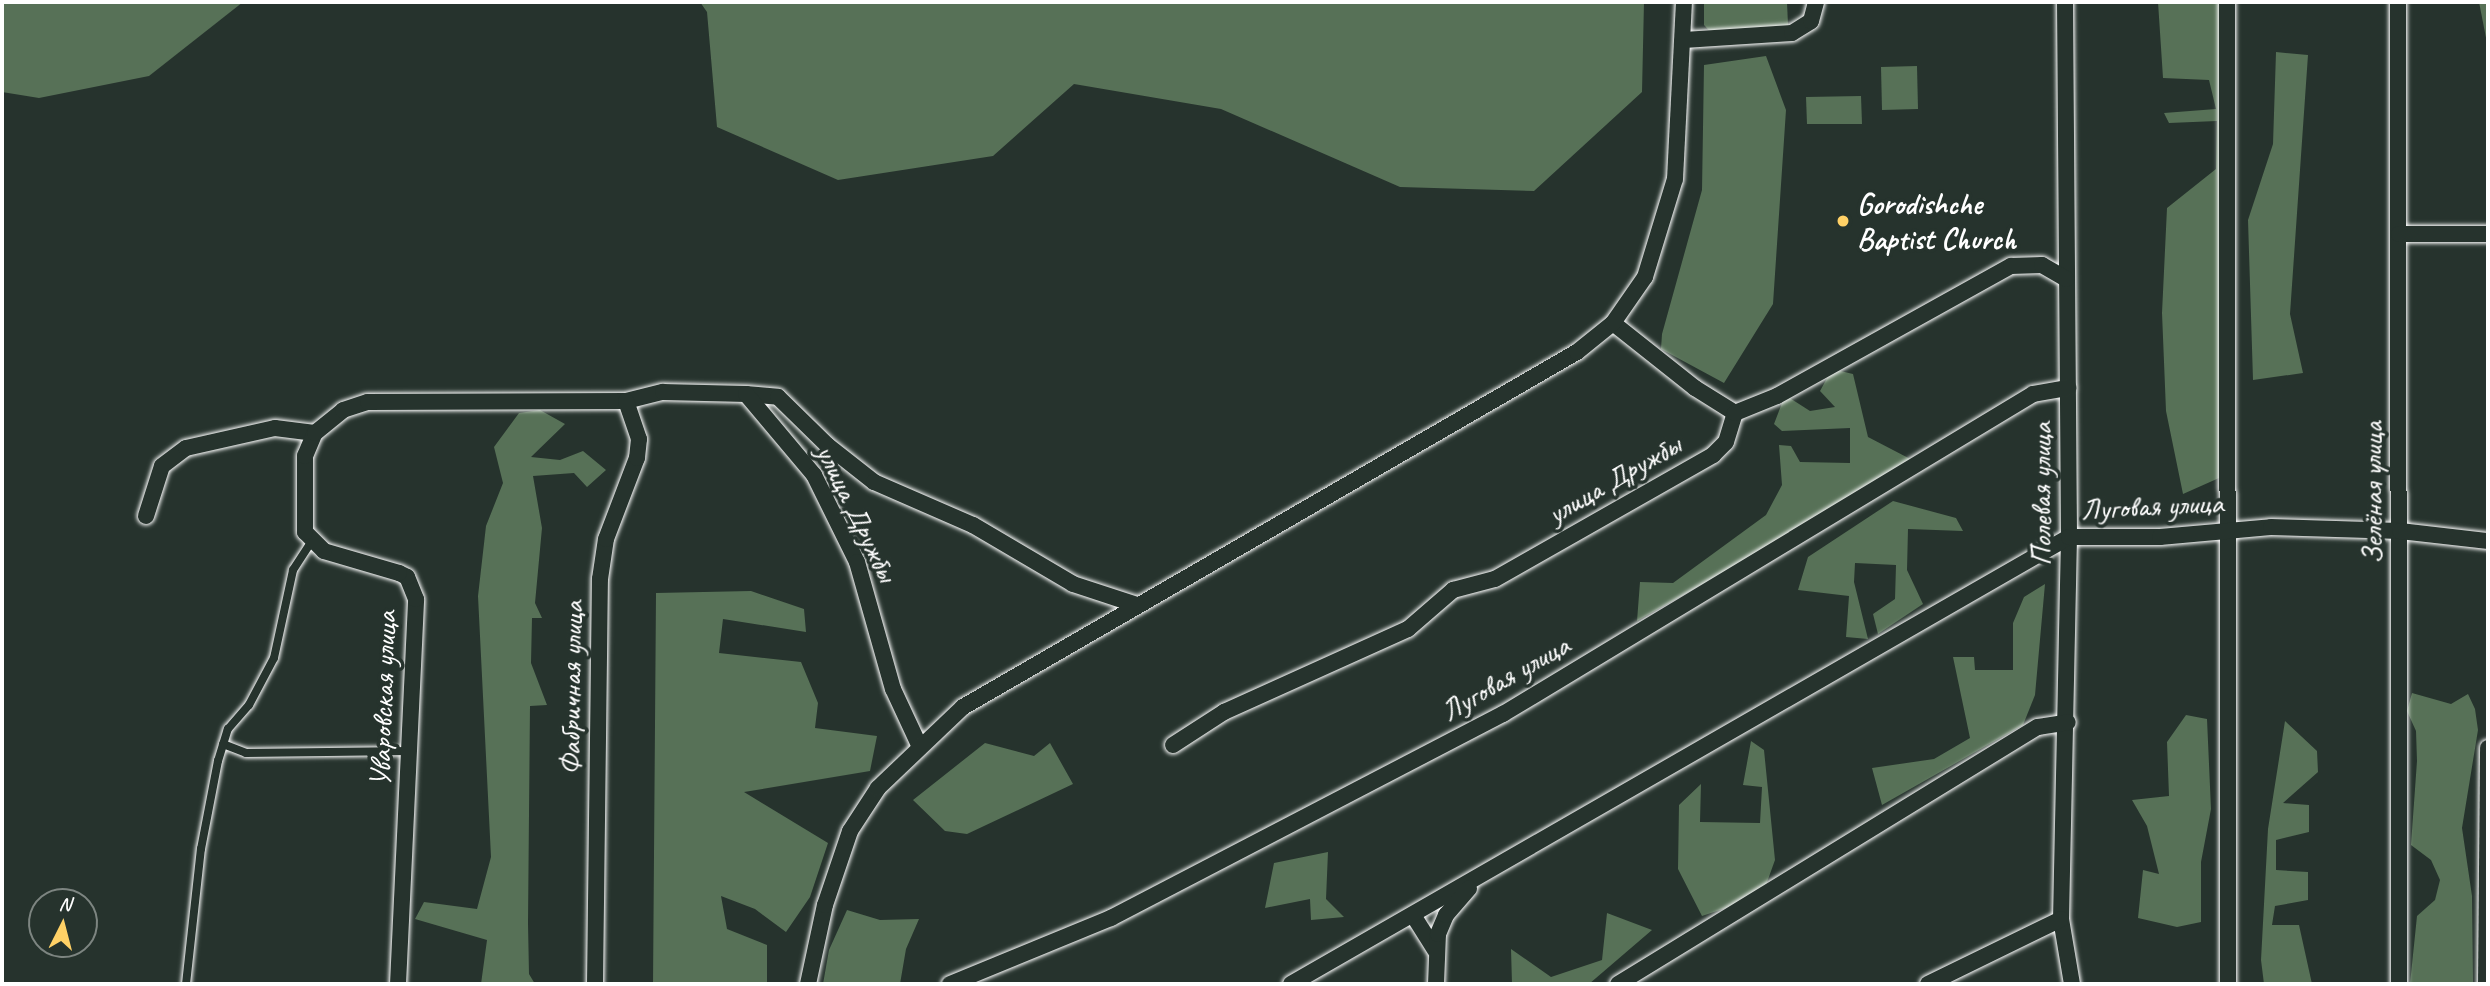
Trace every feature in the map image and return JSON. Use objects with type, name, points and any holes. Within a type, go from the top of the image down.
[{"type":"street","points":[[808,984],[825,905],[850,831],[878,788],[919,745],[963,707],[1577,352],[1613,323],[1645,277],[1666,218],[1681,126],[1684,2]]},
{"type":"street","points":[[1684,40],[1792,33],[1811,21],[1816,2]]},
{"type":"street","name":"Полевая улица","points":[[2064,2],[2069,537],[2068,722],[2061,919],[2072,984]]},
{"type":"street","points":[[2227,2],[2228,984]]},
{"type":"street","name":"Зелёная улица","points":[[2398,2],[2399,984]]},
{"type":"street","points":[[2399,234],[2488,234]]},
{"type":"street","points":[[1613,323],[1695,388],[1735,414],[1777,396],[2011,266],[2042,265],[2066,279]]},
{"type":"street","name":"Луговая улица","points":[[950,984],[1111,918],[1503,714],[2033,394],[2068,388]]},
{"type":"street","points":[[311,542],[302,514],[305,456],[315,433],[343,410],[368,402],[626,401],[663,392],[746,394],[778,397],[827,446],[874,482],[973,525],[1073,584],[1137,605]]},
{"type":"street","name":"улица Дружбы","points":[[746,394],[786,437],[826,500],[857,562],[893,689],[919,745]]},
{"type":"street","name":"Фабричная улица","points":[[595,984],[600,579],[606,539],[637,458],[637,431],[626,401]]},
{"type":"street","name":"улица Дружбы","points":[[1173,745],[1224,712],[1408,629],[1453,590],[1495,579],[1713,455],[1726,442],[1735,414]]},
{"type":"street","points":[[145,516],[162,466],[186,448],[275,428],[315,433]]},
{"type":"street","name":"Луговая улица","points":[[1291,984],[2069,537],[2160,537],[2271,527],[2400,531],[2488,541]]},
{"type":"street","name":"Уваровская улица","points":[[311,542],[324,551],[399,573],[413,588],[409,751],[398,984]]},
{"type":"street","points":[[1618,984],[2038,727],[2068,722]]},
{"type":"street","points":[[2486,984],[2488,748]]},
{"type":"street","name":"Луговая улица","points":[[1436,984],[1435,950],[1446,915],[1487,873]]},
{"type":"street","points":[[1413,915],[1435,950]]},
{"type":"street","points":[[1928,984],[2061,919]]},
{"type":"lane","points":[[186,984],[201,849],[223,744],[274,658],[293,570],[311,542]]},
{"type":"lane","points":[[223,744],[246,753],[409,751]]},
{"type":"green space","points":[[2,2],[243,2],[149,76],[39,98],[2,92]]},
{"type":"green space","points":[[700,2],[1644,2],[1642,92],[1534,191],[1400,187],[1221,109],[1074,84],[993,156],[838,180],[717,127],[707,12]]},
{"type":"green space","points":[[1704,2],[1787,2],[1788,25],[1759,41],[1716,38],[1704,25]]},
{"type":"green space","points":[[2158,2],[2220,2],[2228,474],[2183,494],[2166,411],[2162,313],[2167,208],[2216,169],[2217,121],[2169,123],[2164,113],[2216,109],[2209,80],[2163,78]]},
{"type":"green space","points":[[2479,2],[2488,2],[2488,48]]},
{"type":"green space","points":[[2276,52],[2308,55],[2290,314],[2303,373],[2253,380],[2248,220],[2273,144]]},
{"type":"green space","points":[[1766,56],[1786,110],[1773,304],[1724,383],[1661,349],[1662,334],[1702,190],[1704,65]]},
{"type":"green space","points":[[1917,66],[1918,109],[1882,110],[1881,67]]},
{"type":"green space","points":[[1861,96],[1862,124],[1807,124],[1806,97]]},
{"type":"green space","points":[[1832,369],[1853,374],[1868,437],[1918,463],[1637,621],[1640,582],[1673,583],[1766,515],[1782,485],[1779,445],[1791,446],[1800,462],[1850,463],[1850,428],[1782,431],[1774,424],[1785,395],[1810,411],[1835,407],[1820,391]]},
{"type":"green space","points":[[540,410],[565,424],[531,457],[560,460],[583,451],[606,470],[587,487],[574,473],[533,476],[542,528],[535,603],[542,618],[532,618],[531,663],[547,705],[530,706],[528,923],[529,974],[535,984],[481,984],[487,940],[415,919],[424,902],[477,909],[491,857],[478,596],[486,526],[503,483],[494,447],[519,413]]},
{"type":"green space","points":[[1893,501],[1956,518],[1963,531],[1908,529],[1907,570],[1923,604],[1878,634],[1873,614],[1895,599],[1896,565],[1855,563],[1854,582],[1868,639],[1846,637],[1849,596],[1798,590],[1808,557]]},
{"type":"green space","points":[[2045,584],[2035,695],[2023,725],[1882,805],[1872,768],[1934,759],[1970,738],[1953,657],[1974,657],[1975,670],[2013,670],[2013,623],[2024,597]]},
{"type":"green space","points":[[751,591],[804,609],[806,632],[723,619],[719,653],[801,662],[818,703],[815,728],[877,736],[870,771],[744,792],[828,843],[810,897],[786,932],[755,909],[721,896],[727,929],[767,945],[767,983],[653,984],[656,593]]},
{"type":"green space","points":[[2412,693],[2451,704],[2468,694],[2475,709],[2478,730],[2462,828],[2472,896],[2473,984],[2410,984],[2417,916],[2435,900],[2440,880],[2431,860],[2411,845],[2417,761],[2416,731],[2407,711]]},
{"type":"green space","points":[[2186,715],[2207,719],[2211,809],[2201,862],[2201,922],[2177,927],[2138,918],[2143,870],[2159,874],[2147,826],[2132,800],[2169,796],[2167,742]]},
{"type":"green space","points":[[2285,721],[2317,751],[2318,772],[2283,803],[2309,805],[2309,832],[2276,840],[2276,870],[2308,872],[2308,900],[2275,906],[2272,925],[2299,925],[2312,984],[2264,984],[2261,960],[2268,829]]},
{"type":"green space","points":[[1751,741],[1764,750],[1775,860],[1762,896],[1702,916],[1678,869],[1679,805],[1701,784],[1700,822],[1760,823],[1762,787],[1743,785]]},
{"type":"green space","points":[[985,743],[1034,756],[1050,743],[1073,784],[967,834],[945,831],[913,800]]},
{"type":"green space","points":[[1328,852],[1326,899],[1344,917],[1311,920],[1310,899],[1265,908],[1274,863]]},
{"type":"green space","points":[[847,910],[880,920],[919,919],[906,949],[900,984],[823,984],[829,950]]},
{"type":"green space","points":[[1607,913],[1652,930],[1589,984],[1512,984],[1511,949],[1551,977],[1602,960]]},
{"type":"place","name":"Gorodishche Baptist Church","points":[[1843,221]]}]
